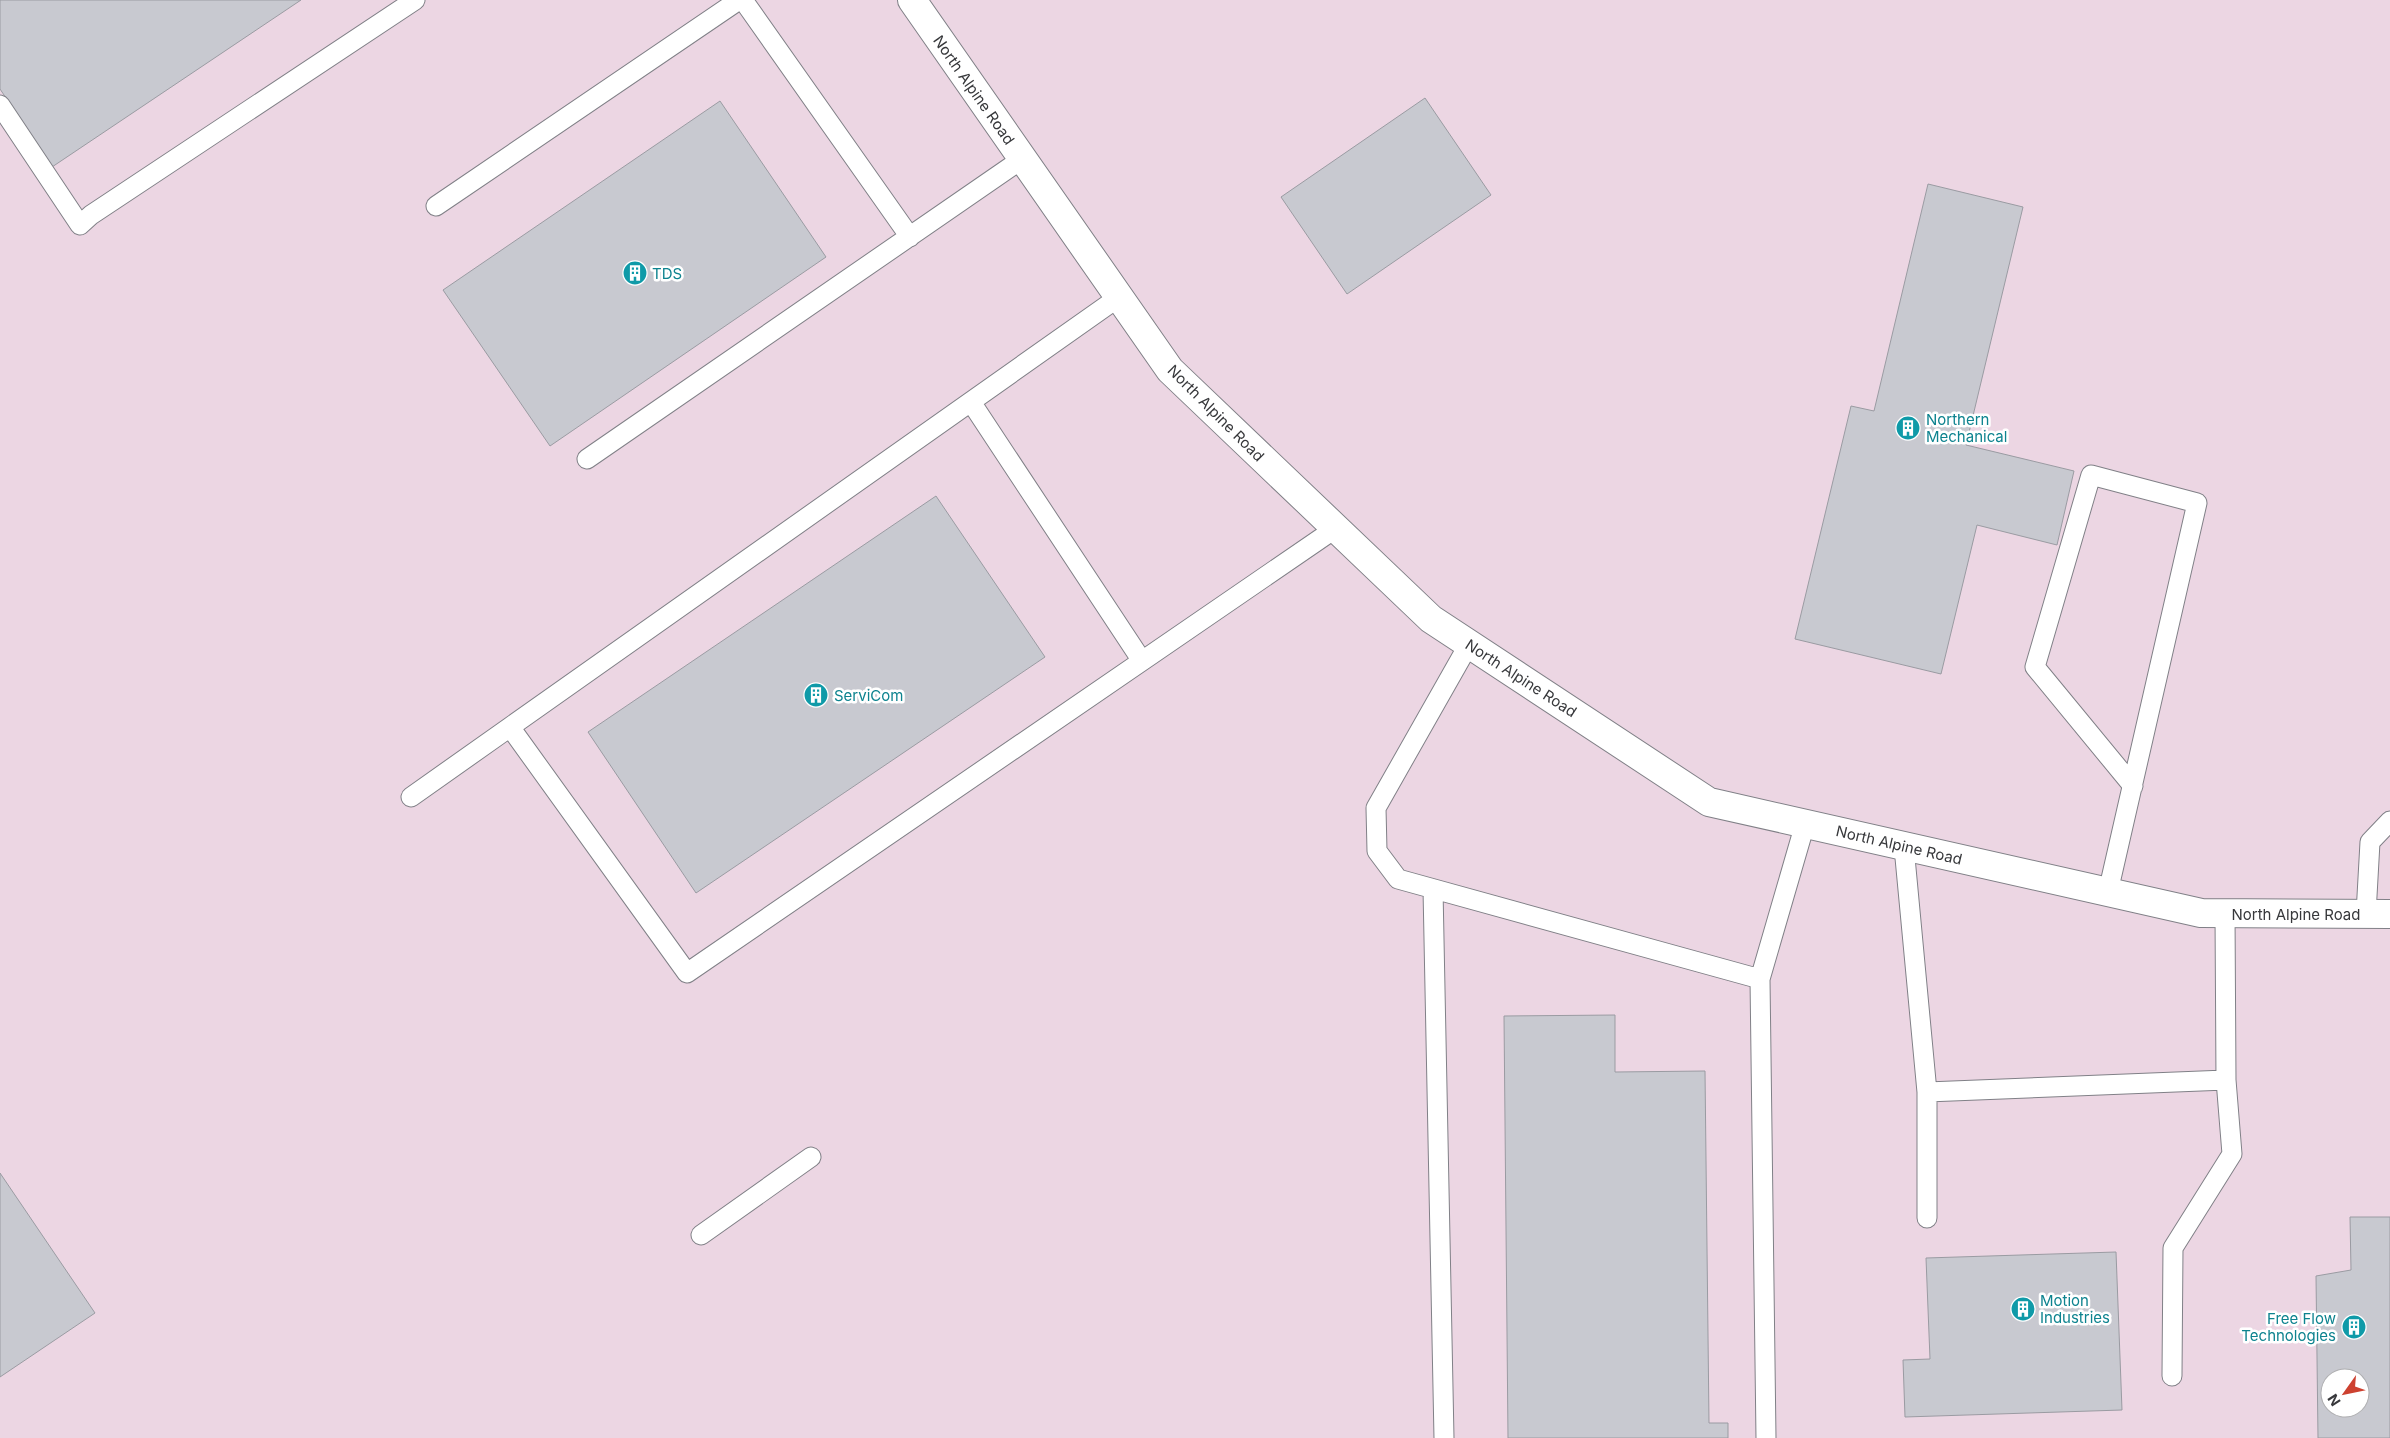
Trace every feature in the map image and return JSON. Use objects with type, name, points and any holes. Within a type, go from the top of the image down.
[{"type":"street","name":"North Alpine Road","points":[[912,0],[1170,370],[1431,619],[1708,802],[2201,913],[2378,914]]},
{"type":"lane","points":[[0,104],[80,225],[91,215],[415,0]]},
{"type":"lane","points":[[436,206],[741,0],[910,237]]},
{"type":"lane","points":[[587,459],[1022,159]]},
{"type":"lane","points":[[411,797],[1119,297]]},
{"type":"lane","points":[[971,402],[1142,661]]},
{"type":"lane","points":[[2108,892],[2133,786],[2197,504],[2091,475],[2035,667],[2133,786]]},
{"type":"lane","points":[[510,727],[687,973],[1336,528]]},
{"type":"lane","points":[[1469,644],[1376,808],[1377,852],[1398,879],[1760,979]]},
{"type":"lane","points":[[2378,914],[2370,842],[2390,821]]},
{"type":"lane","points":[[1766,1438],[1760,979],[1806,824]]},
{"type":"lane","points":[[1904,846],[1928,1092],[1927,1218]]},
{"type":"lane","points":[[1433,889],[1444,1438]]},
{"type":"lane","points":[[2172,1376],[2173,1248],[2232,1154],[2226,1080],[2225,913]]},
{"type":"lane","points":[[1928,1092],[2226,1080]]},
{"type":"lane","points":[[701,1235],[811,1157]]},
{"type":"shaded area","points":[[0,0],[2390,0],[2390,1438],[0,1438]]},
{"type":"building","points":[[0,0],[301,0],[52,167],[0,89]]},
{"type":"building","points":[[1425,98],[1491,195],[1347,294],[1281,197]]},
{"type":"building","name":"TDS","points":[[720,101],[826,257],[550,446],[443,290]]},
{"type":"building","name":"Northern Mechanical","points":[[1928,184],[2023,207],[1966,445],[2074,471],[2057,545],[1977,525],[1941,674],[1795,639],[1851,406],[1874,411]]},
{"type":"building","name":"ServiCom","points":[[936,496],[1045,657],[696,893],[588,732]]},
{"type":"building","points":[[1615,1015],[1615,1072],[1705,1071],[1709,1423],[1728,1423],[1728,1438],[1508,1438],[1504,1016]]},
{"type":"building","points":[[0,1173],[95,1313],[0,1377]]},
{"type":"building","name":"Free Flow Technologies","points":[[2350,1217],[2390,1217],[2390,1438],[2318,1438],[2316,1276],[2351,1270]]},
{"type":"building","name":"Motion Industries","points":[[2116,1252],[2122,1410],[1905,1417],[1903,1360],[1930,1359],[1926,1258]]},
{"type":"place","name":"TDS","points":[[635,273]]},
{"type":"place","name":"Northern Mechanical","points":[[1908,428]]},
{"type":"place","name":"ServiCom","points":[[816,695]]},
{"type":"place","name":"Motion Industries","points":[[2023,1309]]},
{"type":"place","name":"Free Flow Technologies","points":[[2354,1327]]}]
